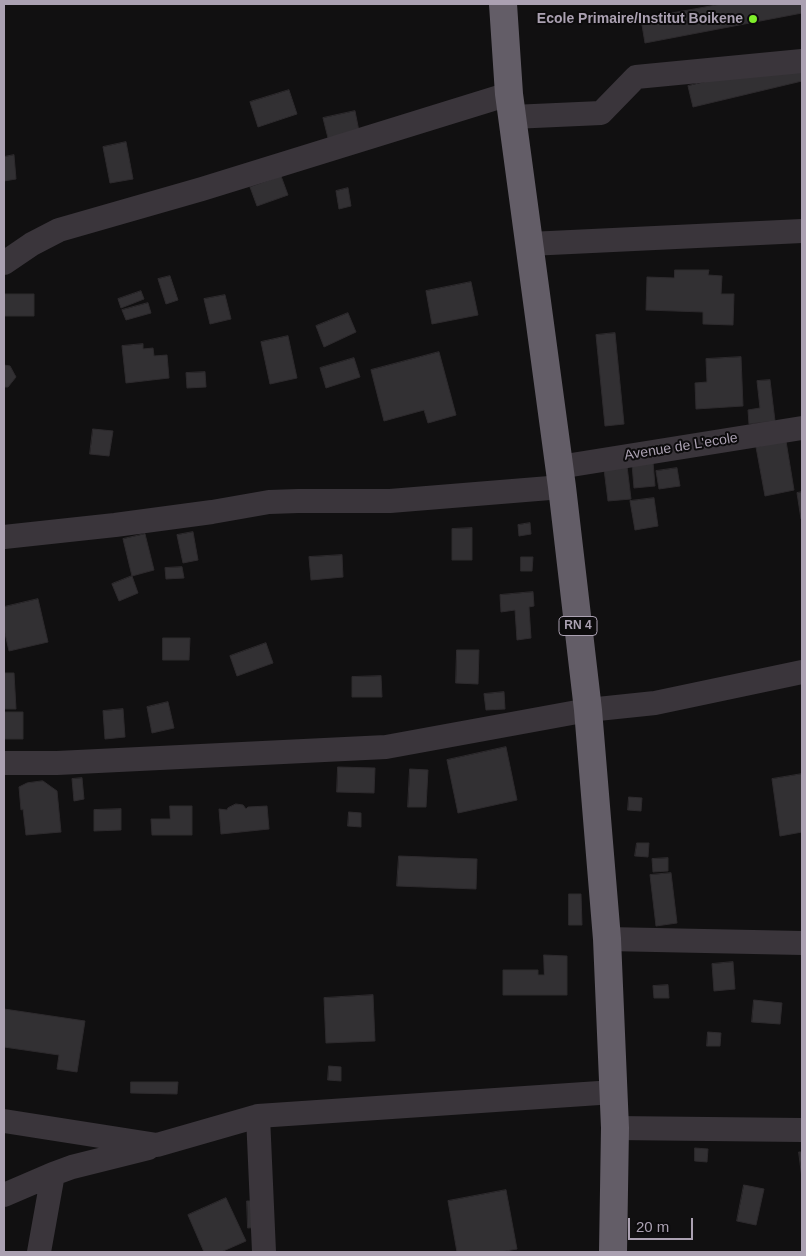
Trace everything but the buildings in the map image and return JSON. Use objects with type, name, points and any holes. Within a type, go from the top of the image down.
[{"type":"highway","name":"RN 4","points":[[503,4],[510,106],[560,477],[588,710],[607,939],[615,1128],[613,1252]]},
{"type":"street","points":[[4,263],[32,244],[59,230],[202,189],[510,106],[601,112],[636,77],[802,61]]},
{"type":"street","points":[[529,244],[802,231]]},
{"type":"street","name":"Avenue de L'ecole","points":[[4,537],[115,525],[269,502],[390,501],[560,477],[802,428]]},
{"type":"street","points":[[4,763],[57,763],[386,747],[588,710],[655,703],[802,672]]},
{"type":"street","points":[[607,939],[802,943]]},
{"type":"street","points":[[4,1195],[72,1167],[258,1116],[614,1092]]},
{"type":"street","points":[[258,1116],[264,1252]]},
{"type":"street","points":[[4,1121],[157,1145]]},
{"type":"street","points":[[615,1128],[802,1130]]},
{"type":"street","points":[[39,1252],[53,1174]]},
{"type":"place","name":"Ecole Primaire/Institut Boikene","points":[[753,19]]}]
